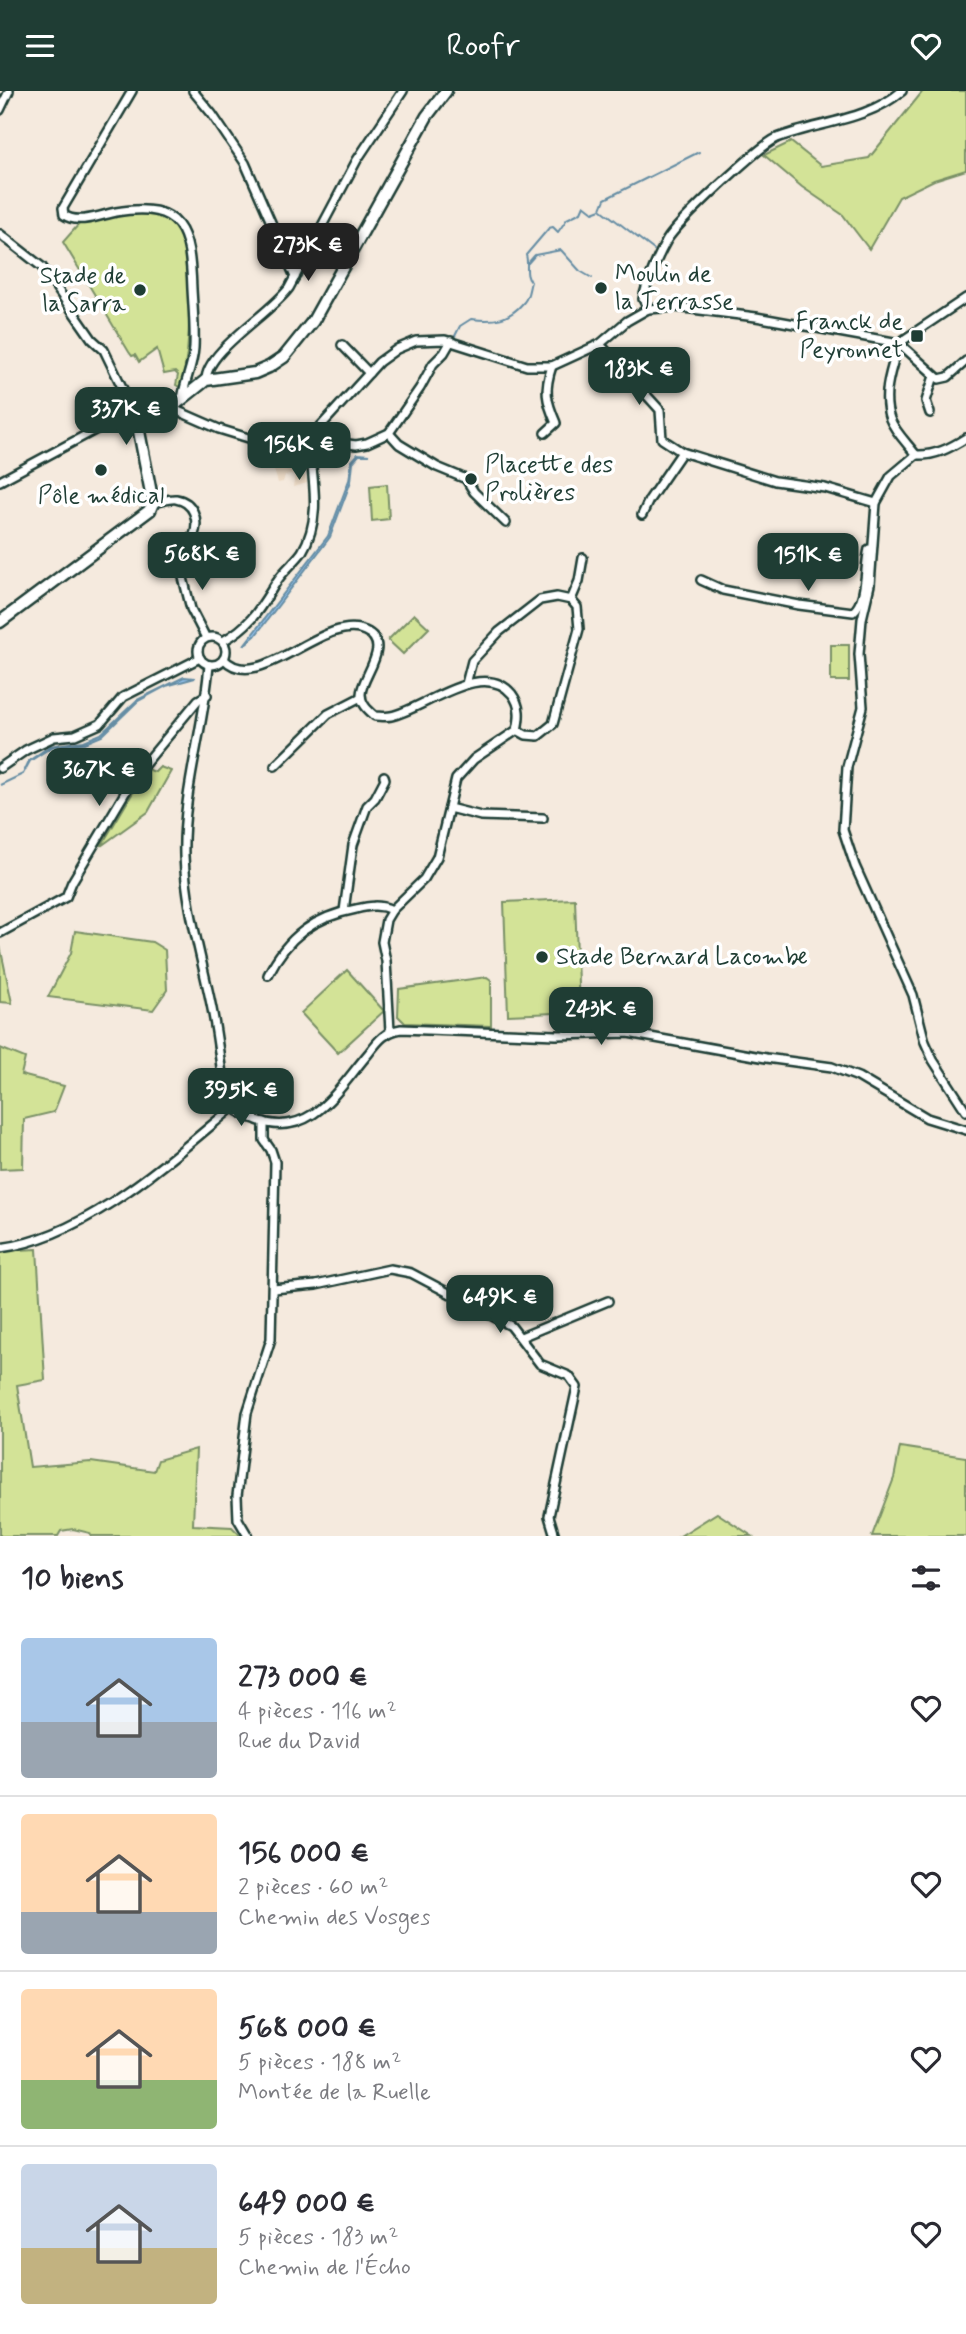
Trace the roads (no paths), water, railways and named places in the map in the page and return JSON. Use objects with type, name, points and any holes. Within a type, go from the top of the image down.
[{"type":"street","points":[[132,91],[63,208],[69,218],[80,219],[140,208],[165,214],[179,222],[191,253],[194,348],[182,400]]},
{"type":"street","points":[[192,91],[212,114],[245,163],[295,278]]},
{"type":"street","points":[[206,380],[209,367],[226,346],[281,299],[295,278],[357,160],[403,91]]},
{"type":"street","points":[[0,481],[110,422],[127,415],[136,416],[171,408],[206,380],[254,373],[284,357],[313,321],[427,115],[446,91]]},
{"type":"street","points":[[648,309],[643,299],[645,287],[667,239],[761,148],[776,139],[842,121],[892,99],[902,91]]},
{"type":"street","points":[[0,110],[7,92]]},
{"type":"street","points":[[0,234],[42,267],[92,339],[104,350],[136,416],[153,503],[145,516],[0,622]]},
{"type":"street","points":[[916,455],[891,420],[889,408],[888,383],[899,343],[966,298]]},
{"type":"street","points":[[223,641],[246,626],[260,611],[279,578],[300,554],[310,537],[315,510],[309,439],[388,354],[405,345],[427,339],[451,341],[527,366],[552,366],[600,344],[626,321],[648,309],[676,307],[756,317],[899,343],[939,379],[948,377],[966,361]]},
{"type":"street","points":[[171,408],[219,429],[255,440],[309,439],[356,445],[388,433],[420,388],[432,364],[444,353],[451,341]]},
{"type":"street","points":[[600,344],[660,410],[662,439],[682,451],[775,481],[825,488],[876,503]]},
{"type":"street","points":[[342,345],[369,373]]},
{"type":"street","points":[[545,433],[556,423],[545,384],[552,366]]},
{"type":"street","points":[[930,413],[926,401],[934,376]]},
{"type":"street","points":[[388,433],[399,444],[437,467],[466,479],[474,492],[506,523]]},
{"type":"street","points":[[966,438],[929,456],[916,455],[891,476],[876,503],[870,586],[862,619],[859,654],[863,707],[847,767],[843,830],[855,866],[913,995],[925,1042],[933,1060],[966,1111]]},
{"type":"street","points":[[642,515],[682,451]]},
{"type":"street","points":[[153,503],[178,499],[190,506],[196,516],[194,535],[181,546],[177,554],[191,609],[206,638]]},
{"type":"street","points":[[701,580],[733,592],[853,612],[861,600],[867,552],[873,538]]},
{"type":"street","points":[[571,600],[579,581],[583,558]]},
{"type":"street","points":[[466,684],[472,661],[499,632],[540,600],[557,597],[571,600],[577,607],[579,629],[553,724],[538,736],[526,736],[517,730]]},
{"type":"street","points":[[224,659],[243,669],[259,666],[293,652],[329,632],[348,627],[367,631],[375,640],[377,655],[361,689],[365,707],[375,716],[392,716],[466,684],[491,682],[507,688],[516,699],[520,715],[517,730],[474,759],[457,779],[432,869],[392,909],[386,920],[382,942],[386,961],[390,1031]]},
{"type":"street","points":[[215,636],[223,641],[227,650],[219,664],[209,665],[200,658],[200,644],[206,638],[215,636]]},
{"type":"street","points":[[0,768],[26,750],[54,737],[75,735],[100,724],[123,697],[200,658]]},
{"type":"street","points":[[209,665],[207,695],[186,808],[184,856],[188,898],[212,1007],[224,1089],[232,1108],[264,1122],[300,1122],[317,1113],[384,1034],[390,1031],[401,1029],[556,1035],[628,1033],[832,1067],[858,1077],[927,1118],[966,1130]]},
{"type":"street","points":[[0,933],[66,897],[72,882],[135,776],[198,700],[207,695]]},
{"type":"street","points":[[275,766],[328,714],[361,697]]},
{"type":"street","points":[[344,911],[353,845],[367,806],[375,797],[385,779],[384,776]]},
{"type":"street","points":[[449,808],[481,816],[543,818]]},
{"type":"street","points":[[268,975],[286,946],[319,919],[344,911],[381,905],[392,909]]},
{"type":"street","points":[[0,1248],[57,1231],[83,1219],[148,1178],[232,1108]]},
{"type":"street","points":[[248,1536],[238,1519],[237,1496],[247,1413],[271,1339],[273,1289],[275,1162],[264,1140],[264,1122]]},
{"type":"street","points":[[273,1289],[316,1285],[390,1269],[411,1273],[511,1326],[540,1364],[569,1376],[577,1387],[549,1516],[555,1536]]},
{"type":"street","points":[[521,1337],[608,1301]]},
{"type":"water","points":[[358,454],[369,455],[359,455],[353,462],[351,481],[330,537],[255,636],[244,645],[328,536],[349,480],[352,461]]},
{"type":"water","points":[[184,677],[195,678],[166,686],[138,701],[102,736],[85,743],[50,747],[30,761],[23,774],[29,761],[50,746],[84,741],[101,734],[137,700]]},
{"type":"waterway","points":[[455,336],[460,326],[471,319],[501,318],[513,313],[524,302],[531,282],[526,255],[549,228],[553,227],[558,232],[567,219],[581,212],[584,205],[593,212],[601,209],[605,199],[699,152]]},
{"type":"waterway","points":[[602,210],[654,250]]},
{"type":"waterway","points":[[528,263],[535,255],[561,250],[580,271],[592,278]]},
{"type":"waterway","points":[[33,759],[52,747]]},
{"type":"place","name":"Moulin de la Terrasse","points":[[601,288]]},
{"type":"place","name":"Stade de la Sarra","points":[[140,290]]},
{"type":"place","name":"Franck de Peyronnet","points":[[917,336]]},
{"type":"place","name":"Pôle médical","points":[[101,470]]},
{"type":"place","name":"Placette des Prolières","points":[[471,479]]},
{"type":"place","name":"Stade Bernard Lacombe","points":[[542,957]]}]
